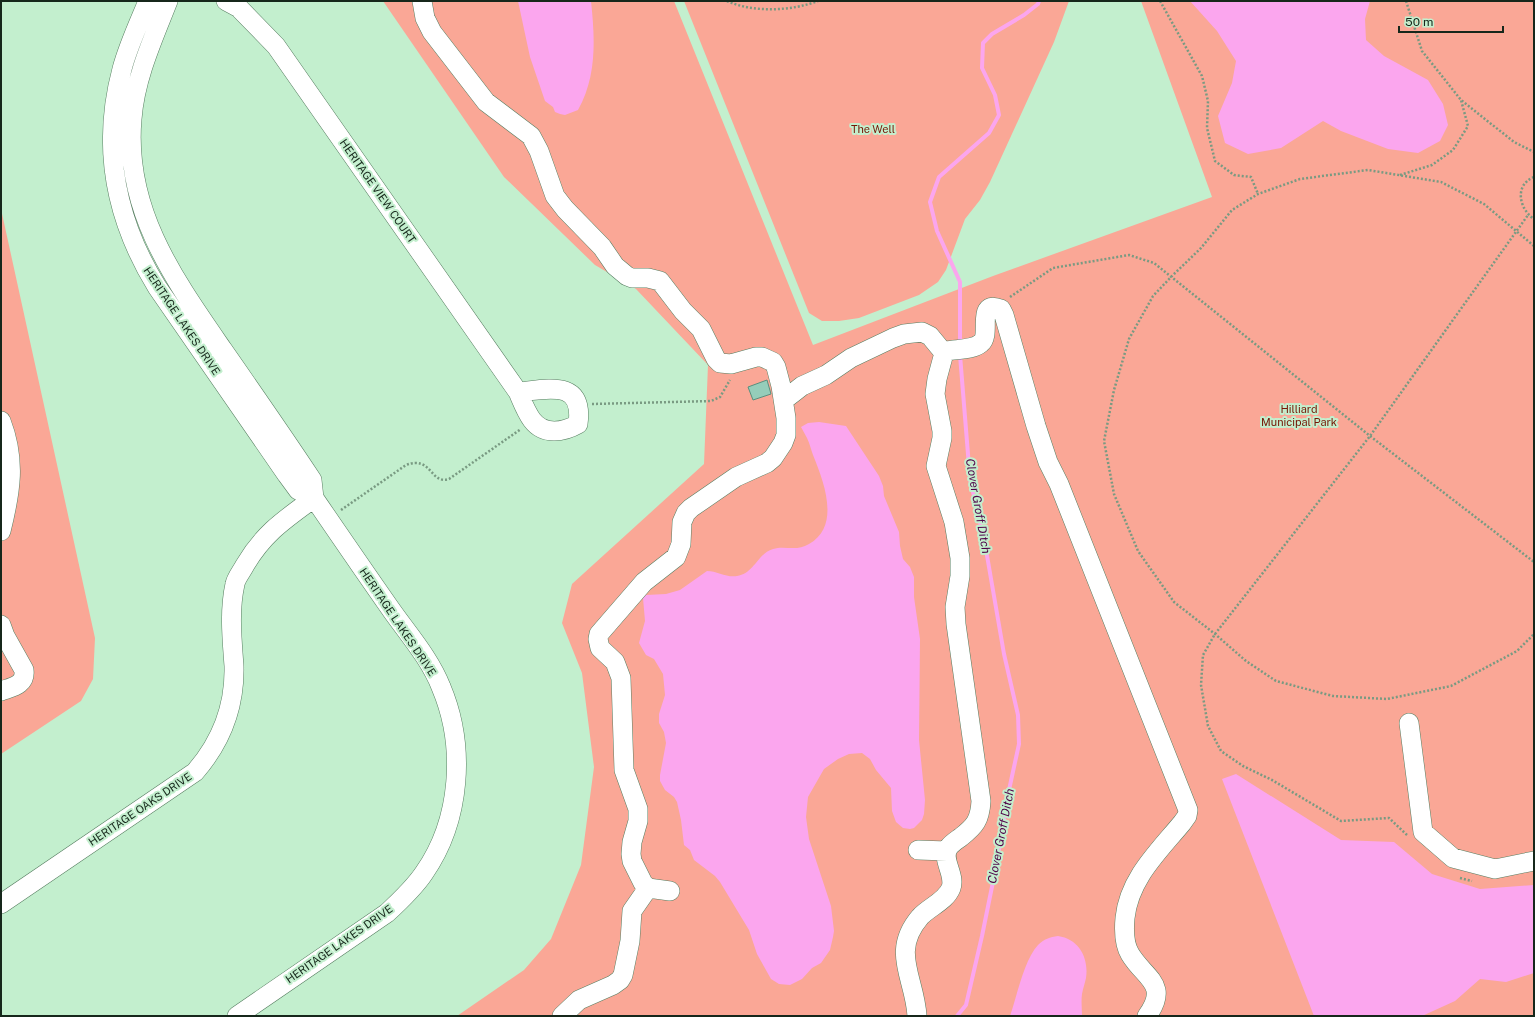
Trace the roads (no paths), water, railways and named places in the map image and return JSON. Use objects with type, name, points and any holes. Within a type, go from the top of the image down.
[{"type":"street","name":"HERITAGE LAKES DRIVE","points":[[148,1],[126,55],[114,108],[112,126],[115,177],[122,211],[129,234],[157,287],[287,475],[298,490],[314,498]]},
{"type":"street","name":"HERITAGE LAKES DRIVE","points":[[168,1],[144,61],[134,103],[131,131],[131,155],[138,197],[151,232],[166,264],[189,300],[312,480],[314,498],[433,669],[454,725],[456,747],[456,775],[452,806],[441,841],[424,873],[398,903],[355,936],[237,1016]]},
{"type":"street","name":"HERITAGE VIEW COURT","points":[[226,1],[239,8],[276,46],[518,392],[532,421],[546,431],[556,432],[569,430],[578,424],[580,412],[577,401],[566,391],[555,388],[518,392]]},
{"type":"street","points":[[422,1],[425,18],[432,32],[486,102],[530,136],[539,151],[555,196],[565,209],[602,247],[616,266],[627,276],[660,281],[683,311],[701,329],[716,359],[720,363],[731,364],[762,357],[773,362],[778,373],[784,400],[786,435],[783,443],[773,458],[760,467],[736,477],[691,508],[682,522],[681,544],[676,557],[644,582],[599,634],[598,639],[600,648],[614,662],[621,678],[624,770],[638,809],[638,821],[632,842],[631,854],[637,872],[648,888],[670,891]]},
{"type":"street","points":[[948,352],[970,348],[982,343],[986,336],[986,311],[990,308],[996,307],[1001,309],[1044,452],[1059,484],[1188,810],[1187,816],[1182,824],[1142,872],[1135,885],[1125,917],[1126,938],[1130,953],[1156,988],[1156,1002],[1148,1016]]},
{"type":"street","points":[[784,400],[802,386],[826,376],[851,358],[904,334],[922,332],[930,336],[948,352]]},
{"type":"street","points":[[917,1016],[914,991],[905,957],[906,944],[912,929],[921,916],[946,895],[952,887],[946,858],[948,847],[974,826],[978,819],[981,802],[956,624],[955,607],[960,576],[960,558],[954,522],[936,466],[942,438],[942,430],[935,394],[936,379],[948,352]]},
{"type":"street","points":[[1,421],[12,467],[1,531]]},
{"type":"street","name":"HERITAGE OAKS DRIVE","points":[[1,904],[195,772],[208,757],[219,739],[230,709],[234,687],[231,615],[235,583],[253,552],[264,538],[277,525],[314,498]]},
{"type":"street","points":[[1,625],[24,670],[25,676],[22,682],[17,685],[1,690]]},
{"type":"street","points":[[1409,723],[1423,832],[1453,858],[1495,869],[1534,861]]},
{"type":"street","points":[[918,850],[947,851]]},
{"type":"street","points":[[562,1016],[579,1000],[613,985],[620,980],[623,975],[630,941],[632,911],[648,888]]},
{"type":"waterway","name":"Clover Groff Ditch","points":[[960,344],[960,282],[937,231],[930,202],[939,177],[989,133],[999,115],[995,95],[982,68],[983,43],[992,34],[1024,15],[1038,4],[1039,1]]},
{"type":"waterway","name":"Clover Groff Ditch","points":[[957,1016],[966,1005],[982,936],[1019,744],[1018,715],[1004,654],[985,544],[970,479],[960,355]]},
{"type":"park label","name":"The Well","points":[[873,129]]},
{"type":"park label","name":"Hilliard Municipal Park","points":[[1299,415]]}]
